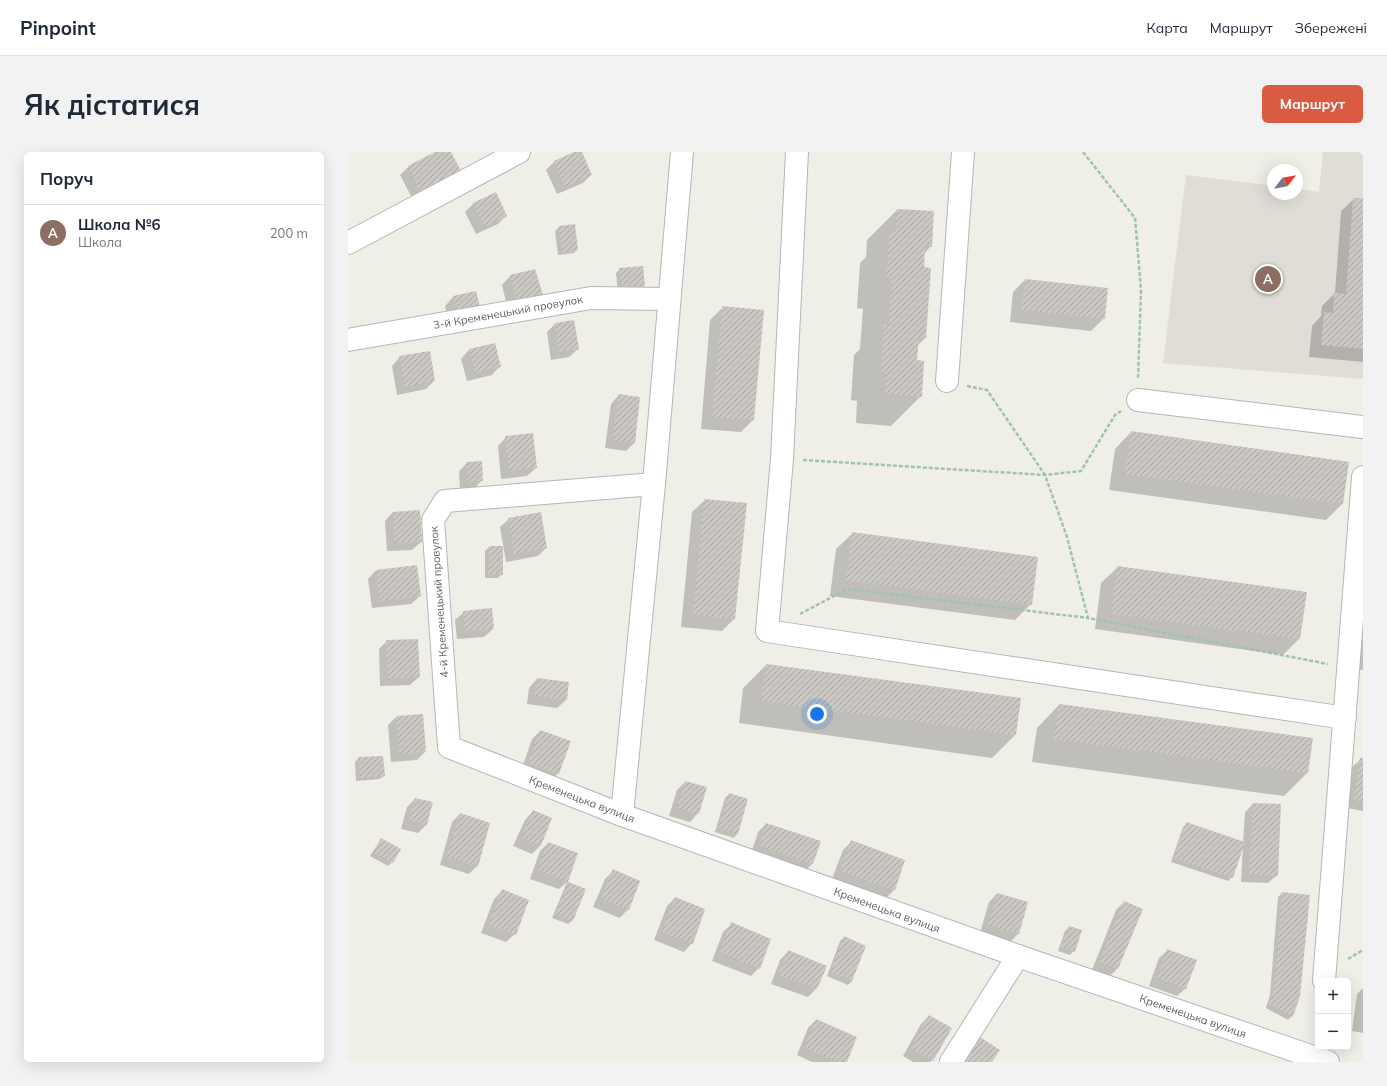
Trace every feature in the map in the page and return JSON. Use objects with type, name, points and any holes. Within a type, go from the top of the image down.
[{"type":"street","points":[[348,243],[520,152]]},
{"type":"street","points":[[622,815],[654,484],[682,152]]},
{"type":"street","points":[[797,152],[782,459],[767,631],[1345,718]]},
{"type":"street","points":[[947,381],[963,152]]},
{"type":"street","name":"3-й Кременецький провулок","points":[[348,340],[591,298],[669,299]]},
{"type":"street","points":[[1138,400],[1363,427]]},
{"type":"street","points":[[1324,978],[1363,477]]},
{"type":"street","name":"4-й Кременецький провулок","points":[[449,747],[433,520],[445,501],[654,484]]},
{"type":"street","name":"Кременецька вулиця","points":[[449,747],[622,815],[1018,956],[1321,1056]]},
{"type":"street","points":[[951,1062],[1018,956]]},
{"type":"path","points":[[782,459],[1045,475],[1082,471],[1115,415],[1138,400],[1141,290],[1135,218],[1083,152]]},
{"type":"path","points":[[947,381],[987,390],[1045,475],[1067,537],[1088,618]]},
{"type":"path","points":[[767,631],[847,589],[1088,618],[1348,668]]},
{"type":"shaded area","points":[[1323,152],[1363,152],[1363,379],[1163,363],[1186,175],[1267,185],[1267,200],[1303,200],[1303,190],[1319,192]]},
{"type":"building","points":[[435,152],[451,152],[461,171],[420,191],[408,166]]},
{"type":"building","points":[[574,152],[582,152],[592,175],[565,187],[554,161]]},
{"type":"building","points":[[496,192],[507,216],[485,227],[473,203]]},
{"type":"building","points":[[1353,198],[1363,198],[1363,349],[1321,345],[1324,312],[1333,313],[1334,293],[1346,294]]},
{"type":"building","points":[[897,209],[934,211],[932,247],[925,246],[924,267],[931,268],[926,338],[919,338],[917,360],[924,361],[922,397],[885,394],[886,371],[881,371],[884,324],[889,325],[892,279],[886,279],[890,232],[895,232]]},
{"type":"building","points":[[575,224],[578,250],[562,252],[559,226]]},
{"type":"building","points":[[643,266],[645,286],[622,289],[619,268]]},
{"type":"building","points":[[535,269],[543,295],[517,302],[510,275]]},
{"type":"building","points":[[1025,279],[1108,288],[1105,319],[1022,310]]},
{"type":"building","points":[[476,291],[480,307],[457,313],[453,296]]},
{"type":"building","points":[[722,306],[764,310],[754,420],[712,417]]},
{"type":"building","points":[[574,320],[579,349],[559,352],[555,323]]},
{"type":"building","points":[[495,343],[501,367],[475,373],[469,349]]},
{"type":"building","points":[[430,351],[435,381],[405,387],[399,356]]},
{"type":"building","points":[[618,394],[640,397],[635,443],[613,440]]},
{"type":"building","points":[[1131,431],[1349,462],[1343,504],[1125,474]]},
{"type":"building","points":[[533,433],[537,468],[509,471],[505,436]]},
{"type":"building","points":[[482,461],[483,481],[468,482],[466,462]]},
{"type":"building","points":[[704,499],[747,503],[735,619],[693,615]]},
{"type":"building","points":[[420,510],[422,542],[395,543],[393,512]]},
{"type":"building","points":[[541,512],[547,548],[514,554],[508,518]]},
{"type":"building","points":[[852,532],[1038,557],[1032,605],[846,580]]},
{"type":"building","points":[[489,546],[503,546],[503,575],[488,574]]},
{"type":"building","points":[[417,565],[421,596],[380,601],[376,570]]},
{"type":"building","points":[[1117,566],[1307,592],[1300,639],[1111,614]]},
{"type":"building","points":[[492,608],[494,629],[465,631],[463,611]]},
{"type":"building","points":[[418,639],[420,677],[388,678],[386,640]]},
{"type":"building","points":[[766,664],[1021,698],[1016,735],[761,701]]},
{"type":"building","points":[[537,678],[569,682],[567,700],[534,696]]},
{"type":"building","points":[[1059,704],[1313,738],[1308,773],[1054,739]]},
{"type":"building","points":[[423,714],[426,752],[399,754],[396,716]]},
{"type":"building","points":[[540,730],[571,741],[559,774],[528,763]]},
{"type":"building","points":[[383,756],[385,776],[360,778],[358,757]]},
{"type":"building","points":[[1360,758],[1363,758],[1363,802],[1354,800]]},
{"type":"building","points":[[685,781],[707,787],[699,814],[677,808]]},
{"type":"building","points":[[729,793],[748,799],[738,834],[718,828]]},
{"type":"building","points":[[415,798],[433,802],[427,825],[409,821]]},
{"type":"building","points":[[1253,803],[1281,804],[1278,876],[1249,874]]},
{"type":"building","points":[[533,810],[552,818],[541,846],[521,838]]},
{"type":"building","points":[[460,813],[490,823],[478,867],[447,856]]},
{"type":"building","points":[[1186,822],[1245,842],[1233,878],[1174,858]]},
{"type":"building","points":[[766,823],[821,841],[813,864],[759,846]]},
{"type":"building","points":[[381,838],[401,849],[393,863],[373,852]]},
{"type":"building","points":[[851,840],[905,860],[895,890],[840,871]]},
{"type":"building","points":[[548,842],[578,853],[568,882],[537,870]]},
{"type":"building","points":[[613,869],[640,881],[629,910],[601,899]]},
{"type":"building","points":[[568,882],[586,889],[573,921],[555,915]]},
{"type":"building","points":[[502,889],[529,900],[516,935],[489,925]]},
{"type":"building","points":[[1282,892],[1310,895],[1300,996],[1293,1017],[1269,1004],[1274,990]]},
{"type":"building","points":[[997,893],[1028,902],[1019,934],[988,925]]},
{"type":"building","points":[[675,897],[705,909],[693,944],[662,932]]},
{"type":"building","points":[[1124,901],[1143,909],[1118,969],[1099,962]]},
{"type":"building","points":[[731,922],[771,939],[760,969],[720,952]]},
{"type":"building","points":[[1069,926],[1082,930],[1075,952],[1061,947]]},
{"type":"building","points":[[844,936],[866,946],[852,981],[830,972]]},
{"type":"building","points":[[1167,949],[1197,960],[1186,989],[1157,978]]},
{"type":"building","points":[[788,950],[827,966],[817,989],[778,975]]},
{"type":"building","points":[[929,1015],[952,1028],[933,1061],[911,1048]]},
{"type":"building","points":[[816,1019],[857,1037],[847,1062],[838,1062],[804,1047]]},
{"type":"building","points":[[980,1037],[1000,1050],[992,1062],[963,1062]]},
{"type":"place","name":"Школа №6","points":[[1268,279]]}]
